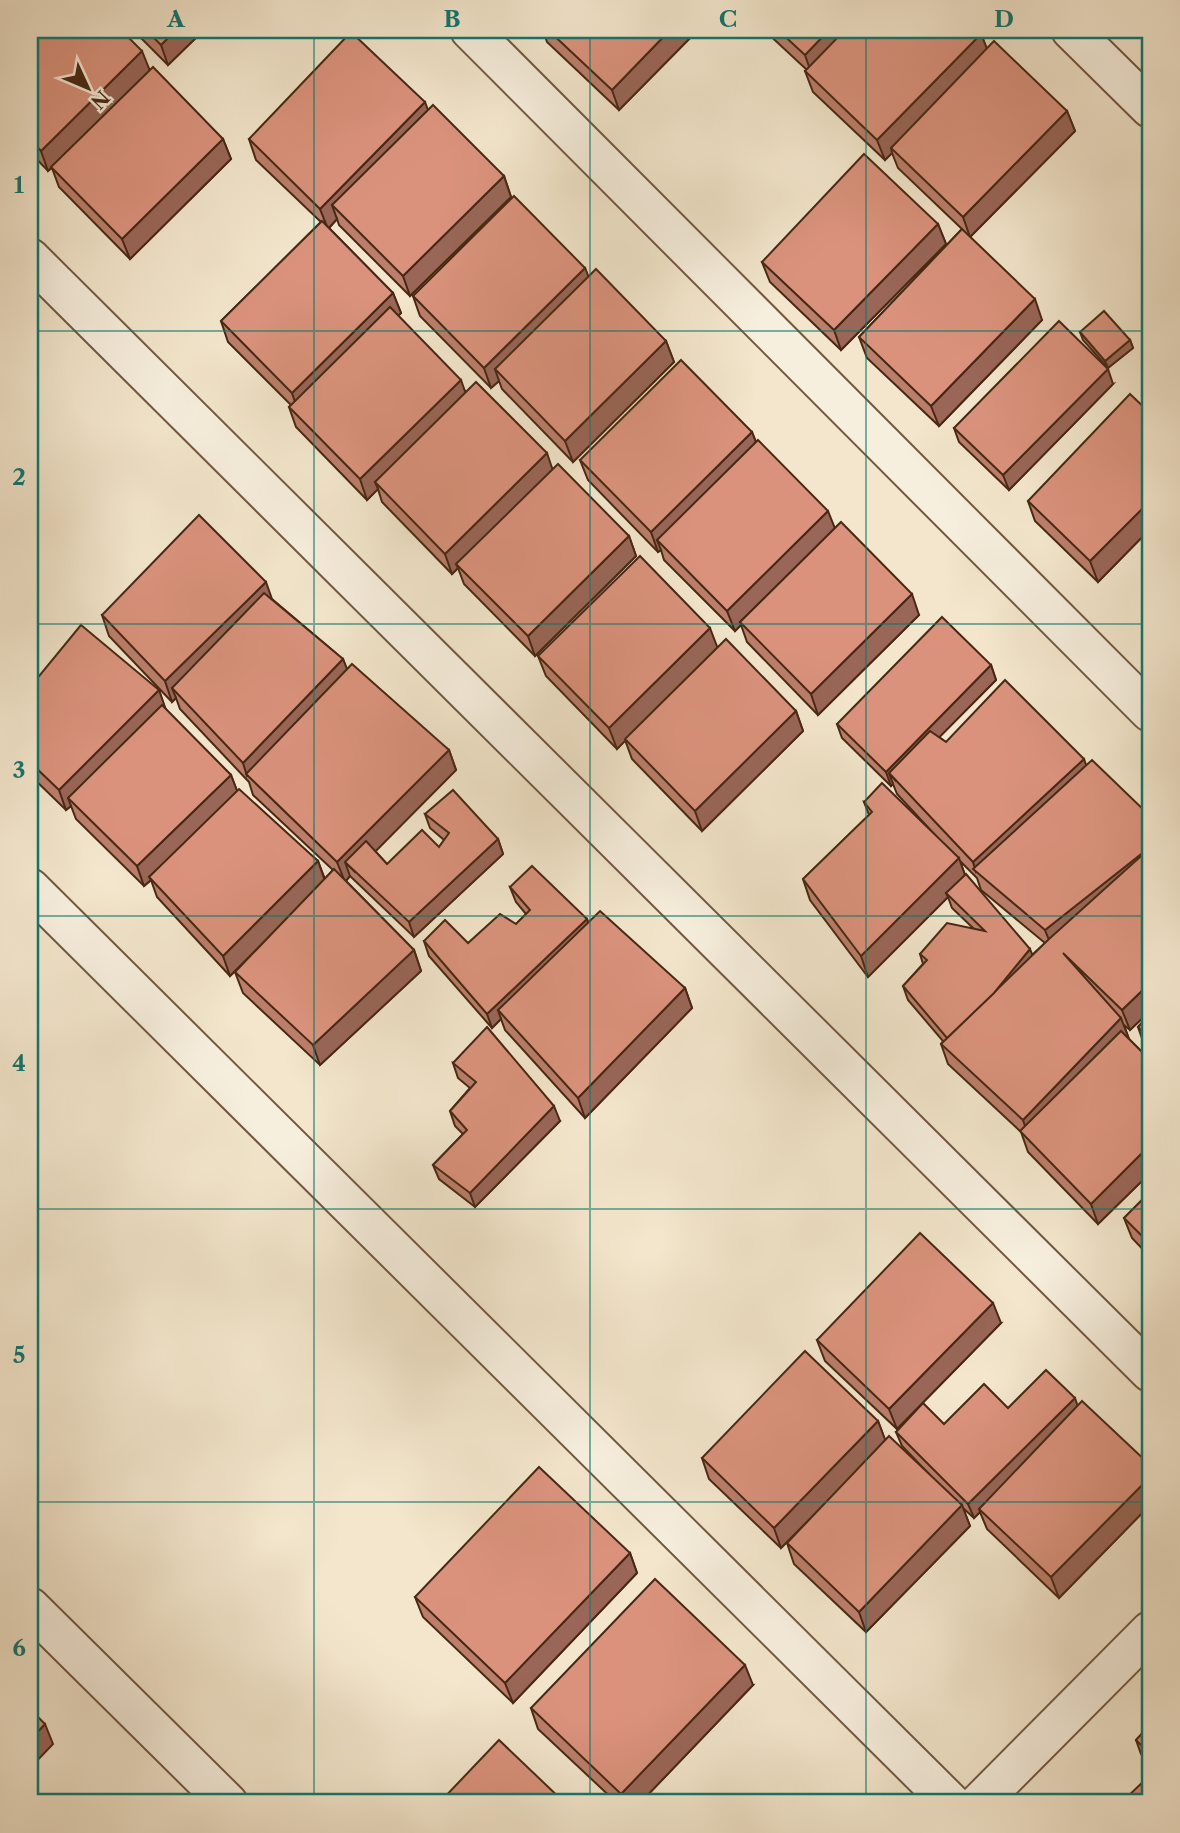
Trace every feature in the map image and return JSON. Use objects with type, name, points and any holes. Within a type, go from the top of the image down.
[{"type":"street","points":[[470,30],[1150,712]]},
{"type":"street","points":[[1071,30],[1150,108]]},
{"type":"street","points":[[30,258],[1150,1372]]},
{"type":"street","points":[[30,888],[951,1803]]},
{"type":"street","points":[[30,1607],[228,1803]]},
{"type":"street","points":[[979,1803],[1150,1631]]},
{"type":"building","points":[[30,30],[121,30],[142,51],[41,151],[30,139]]},
{"type":"building","points":[[146,30],[176,30],[161,45]]},
{"type":"building","points":[[548,30],[670,30],[612,90]]},
{"type":"building","points":[[778,30],[829,30],[805,55]]},
{"type":"building","points":[[845,30],[977,30],[981,34],[877,140],[805,71]]},
{"type":"building","points":[[351,32],[425,102],[320,209],[249,139]]},
{"type":"building","points":[[994,41],[1067,111],[963,217],[891,148]]},
{"type":"building","points":[[153,67],[223,139],[122,239],[51,167]]},
{"type":"building","points":[[433,105],[504,176],[403,276],[332,205]]},
{"type":"building","points":[[864,154],[938,224],[834,330],[762,262]]},
{"type":"building","points":[[514,196],[585,268],[484,368],[413,296]]},
{"type":"building","points":[[322,221],[393,293],[292,393],[221,321]]},
{"type":"building","points":[[962,229],[1035,299],[931,406],[859,337]]},
{"type":"building","points":[[596,269],[666,341],[565,441],[495,369]]},
{"type":"building","points":[[390,307],[461,380],[360,479],[289,407]]},
{"type":"building","points":[[1104,311],[1130,340],[1105,361],[1080,332]]},
{"type":"building","points":[[1059,321],[1108,369],[1003,475],[954,428]]},
{"type":"building","points":[[1150,330],[1150,342],[1144,336]]},
{"type":"building","points":[[681,360],[752,432],[651,532],[580,460]]},
{"type":"building","points":[[476,382],[547,453],[445,554],[375,482]]},
{"type":"building","points":[[1130,394],[1150,413],[1150,501],[1090,561],[1028,501]]},
{"type":"building","points":[[758,440],[828,511],[727,611],[657,540]]},
{"type":"building","points":[[558,464],[629,536],[528,636],[456,564]]},
{"type":"building","points":[[199,515],[266,582],[165,681],[102,615]]},
{"type":"building","points":[[841,522],[912,594],[811,694],[740,622]]},
{"type":"building","points":[[640,556],[710,628],[609,728],[538,656]]},
{"type":"building","points":[[264,593],[343,659],[243,763],[172,688]]},
{"type":"building","points":[[942,617],[991,665],[886,772],[837,724]]},
{"type":"building","points":[[81,625],[159,690],[59,790],[30,762],[30,687]]},
{"type":"building","points":[[726,639],[796,711],[695,811],[625,739]]},
{"type":"building","points":[[352,664],[449,750],[337,862],[246,774]]},
{"type":"building","points":[[1005,680],[1084,759],[973,862],[889,773],[930,731],[946,742]]},
{"type":"building","points":[[162,705],[231,775],[137,866],[68,798]]},
{"type":"building","points":[[1092,760],[1150,816],[1150,847],[1045,930],[973,869]]},
{"type":"building","points":[[882,783],[959,858],[861,956],[803,879],[872,812],[864,802]]},
{"type":"building","points":[[239,789],[318,861],[223,956],[149,877]]},
{"type":"building","points":[[453,790],[498,839],[409,922],[345,862],[366,841],[387,864],[422,830],[439,847],[449,833],[425,814]]},
{"type":"building","points":[[1150,848],[1150,983],[1122,1010],[1063,953],[1121,1018],[1023,1120],[941,1044],[1049,939]]},
{"type":"building","points":[[532,866],[587,919],[487,1014],[424,941],[445,920],[468,943],[500,914],[516,924],[530,910],[510,887]]},
{"type":"building","points":[[334,869],[414,950],[313,1045],[235,972]]},
{"type":"building","points":[[966,874],[1030,949],[994,993],[947,1038],[903,986],[927,960],[920,954],[947,923],[985,931],[946,893]]},
{"type":"building","points":[[600,911],[685,988],[578,1098],[498,1010]]},
{"type":"building","points":[[1150,1014],[1150,1040],[1138,1027]]},
{"type":"building","points":[[487,1027],[554,1106],[470,1193],[433,1165],[467,1130],[450,1111],[476,1082],[453,1063]]},
{"type":"building","points":[[1121,1031],[1150,1060],[1150,1145],[1091,1204],[1020,1131]]},
{"type":"building","points":[[1150,1192],[1150,1244],[1124,1218]]},
{"type":"building","points":[[920,1233],[993,1303],[889,1409],[817,1340]]},
{"type":"building","points":[[805,1351],[878,1421],[774,1528],[702,1458]]},
{"type":"building","points":[[1046,1370],[1075,1398],[968,1504],[896,1432],[923,1403],[944,1424],[984,1384],[1008,1408]]},
{"type":"building","points":[[1082,1401],[1150,1465],[1150,1477],[1051,1577],[979,1509]]},
{"type":"building","points":[[889,1436],[962,1505],[859,1612],[787,1543]]},
{"type":"building","points":[[539,1467],[630,1553],[505,1683],[415,1597]]},
{"type":"building","points":[[655,1579],[745,1665],[621,1794],[531,1708]]},
{"type":"building","points":[[30,1709],[45,1724],[30,1740]]},
{"type":"building","points":[[1150,1725],[1150,1754],[1136,1740]]},
{"type":"building","points":[[499,1740],[565,1803],[439,1803]]},
{"type":"building","points":[[1150,1775],[1150,1803],[1121,1803]]}]
